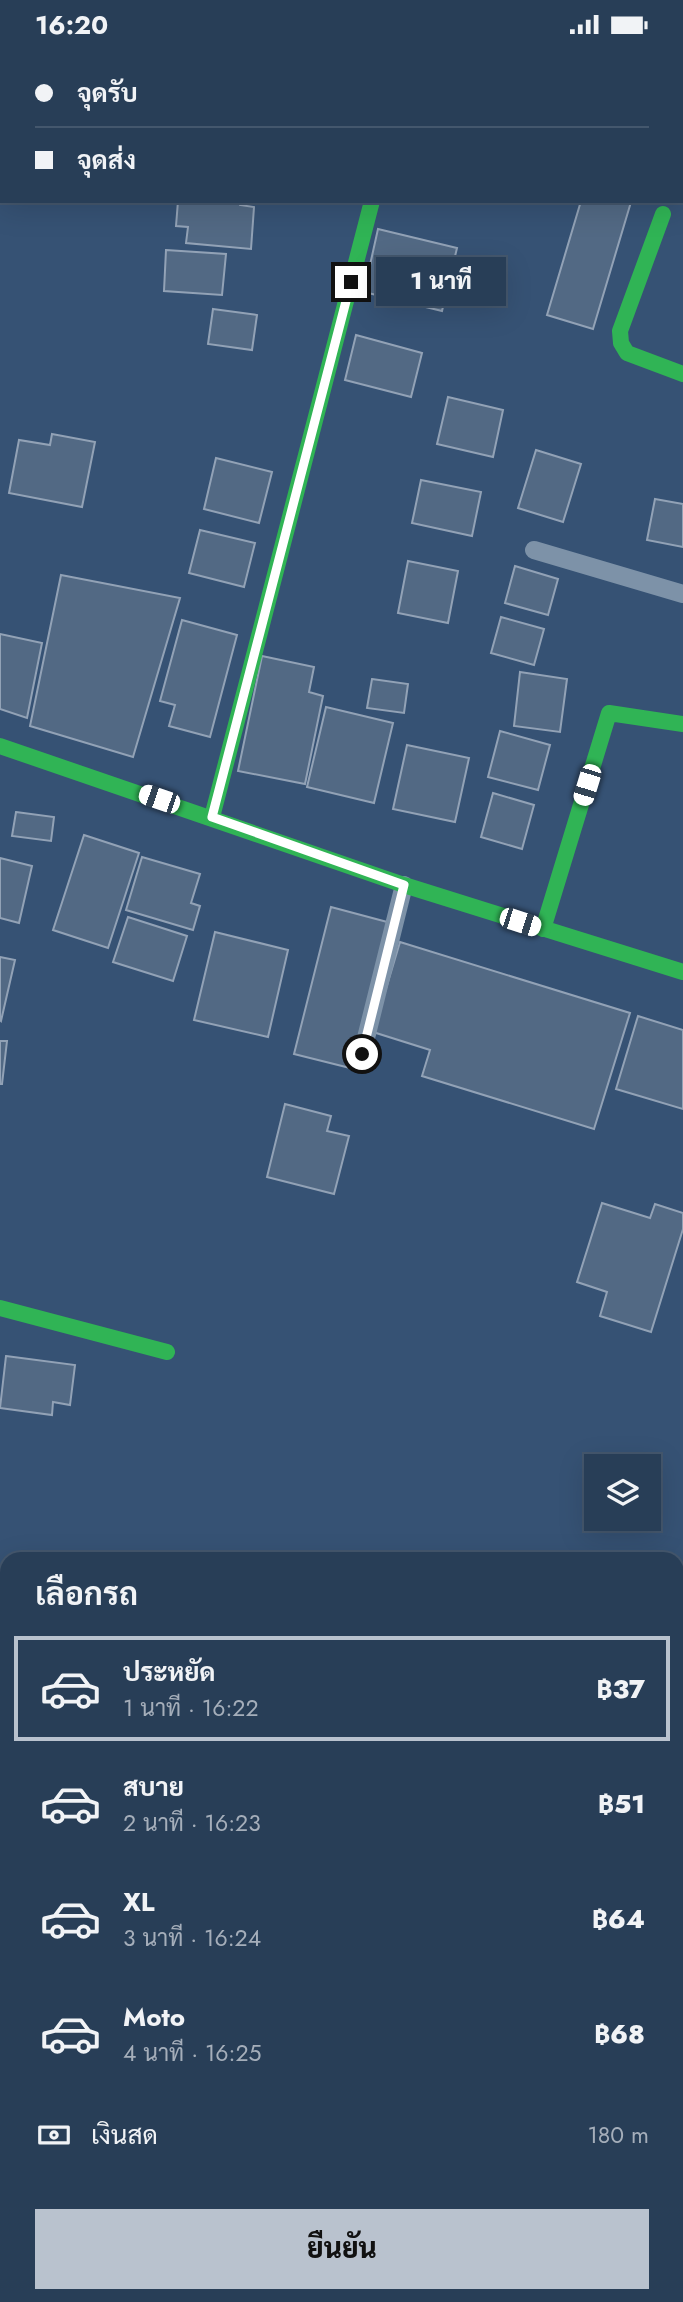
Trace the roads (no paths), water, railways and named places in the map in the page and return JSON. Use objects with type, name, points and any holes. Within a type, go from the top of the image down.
[{"type":"street","points":[[212,817],[371,203]]},
{"type":"street","points":[[663,214],[620,331],[621,343],[627,352],[683,374]]},
{"type":"street","points":[[543,929],[609,713],[683,724]]},
{"type":"street","points":[[0,746],[404,885],[683,972]]},
{"type":"street","points":[[0,1308],[167,1352]]},
{"type":"lane","points":[[534,549],[683,594]]},
{"type":"lane","points":[[362,1054],[404,885]]}]
